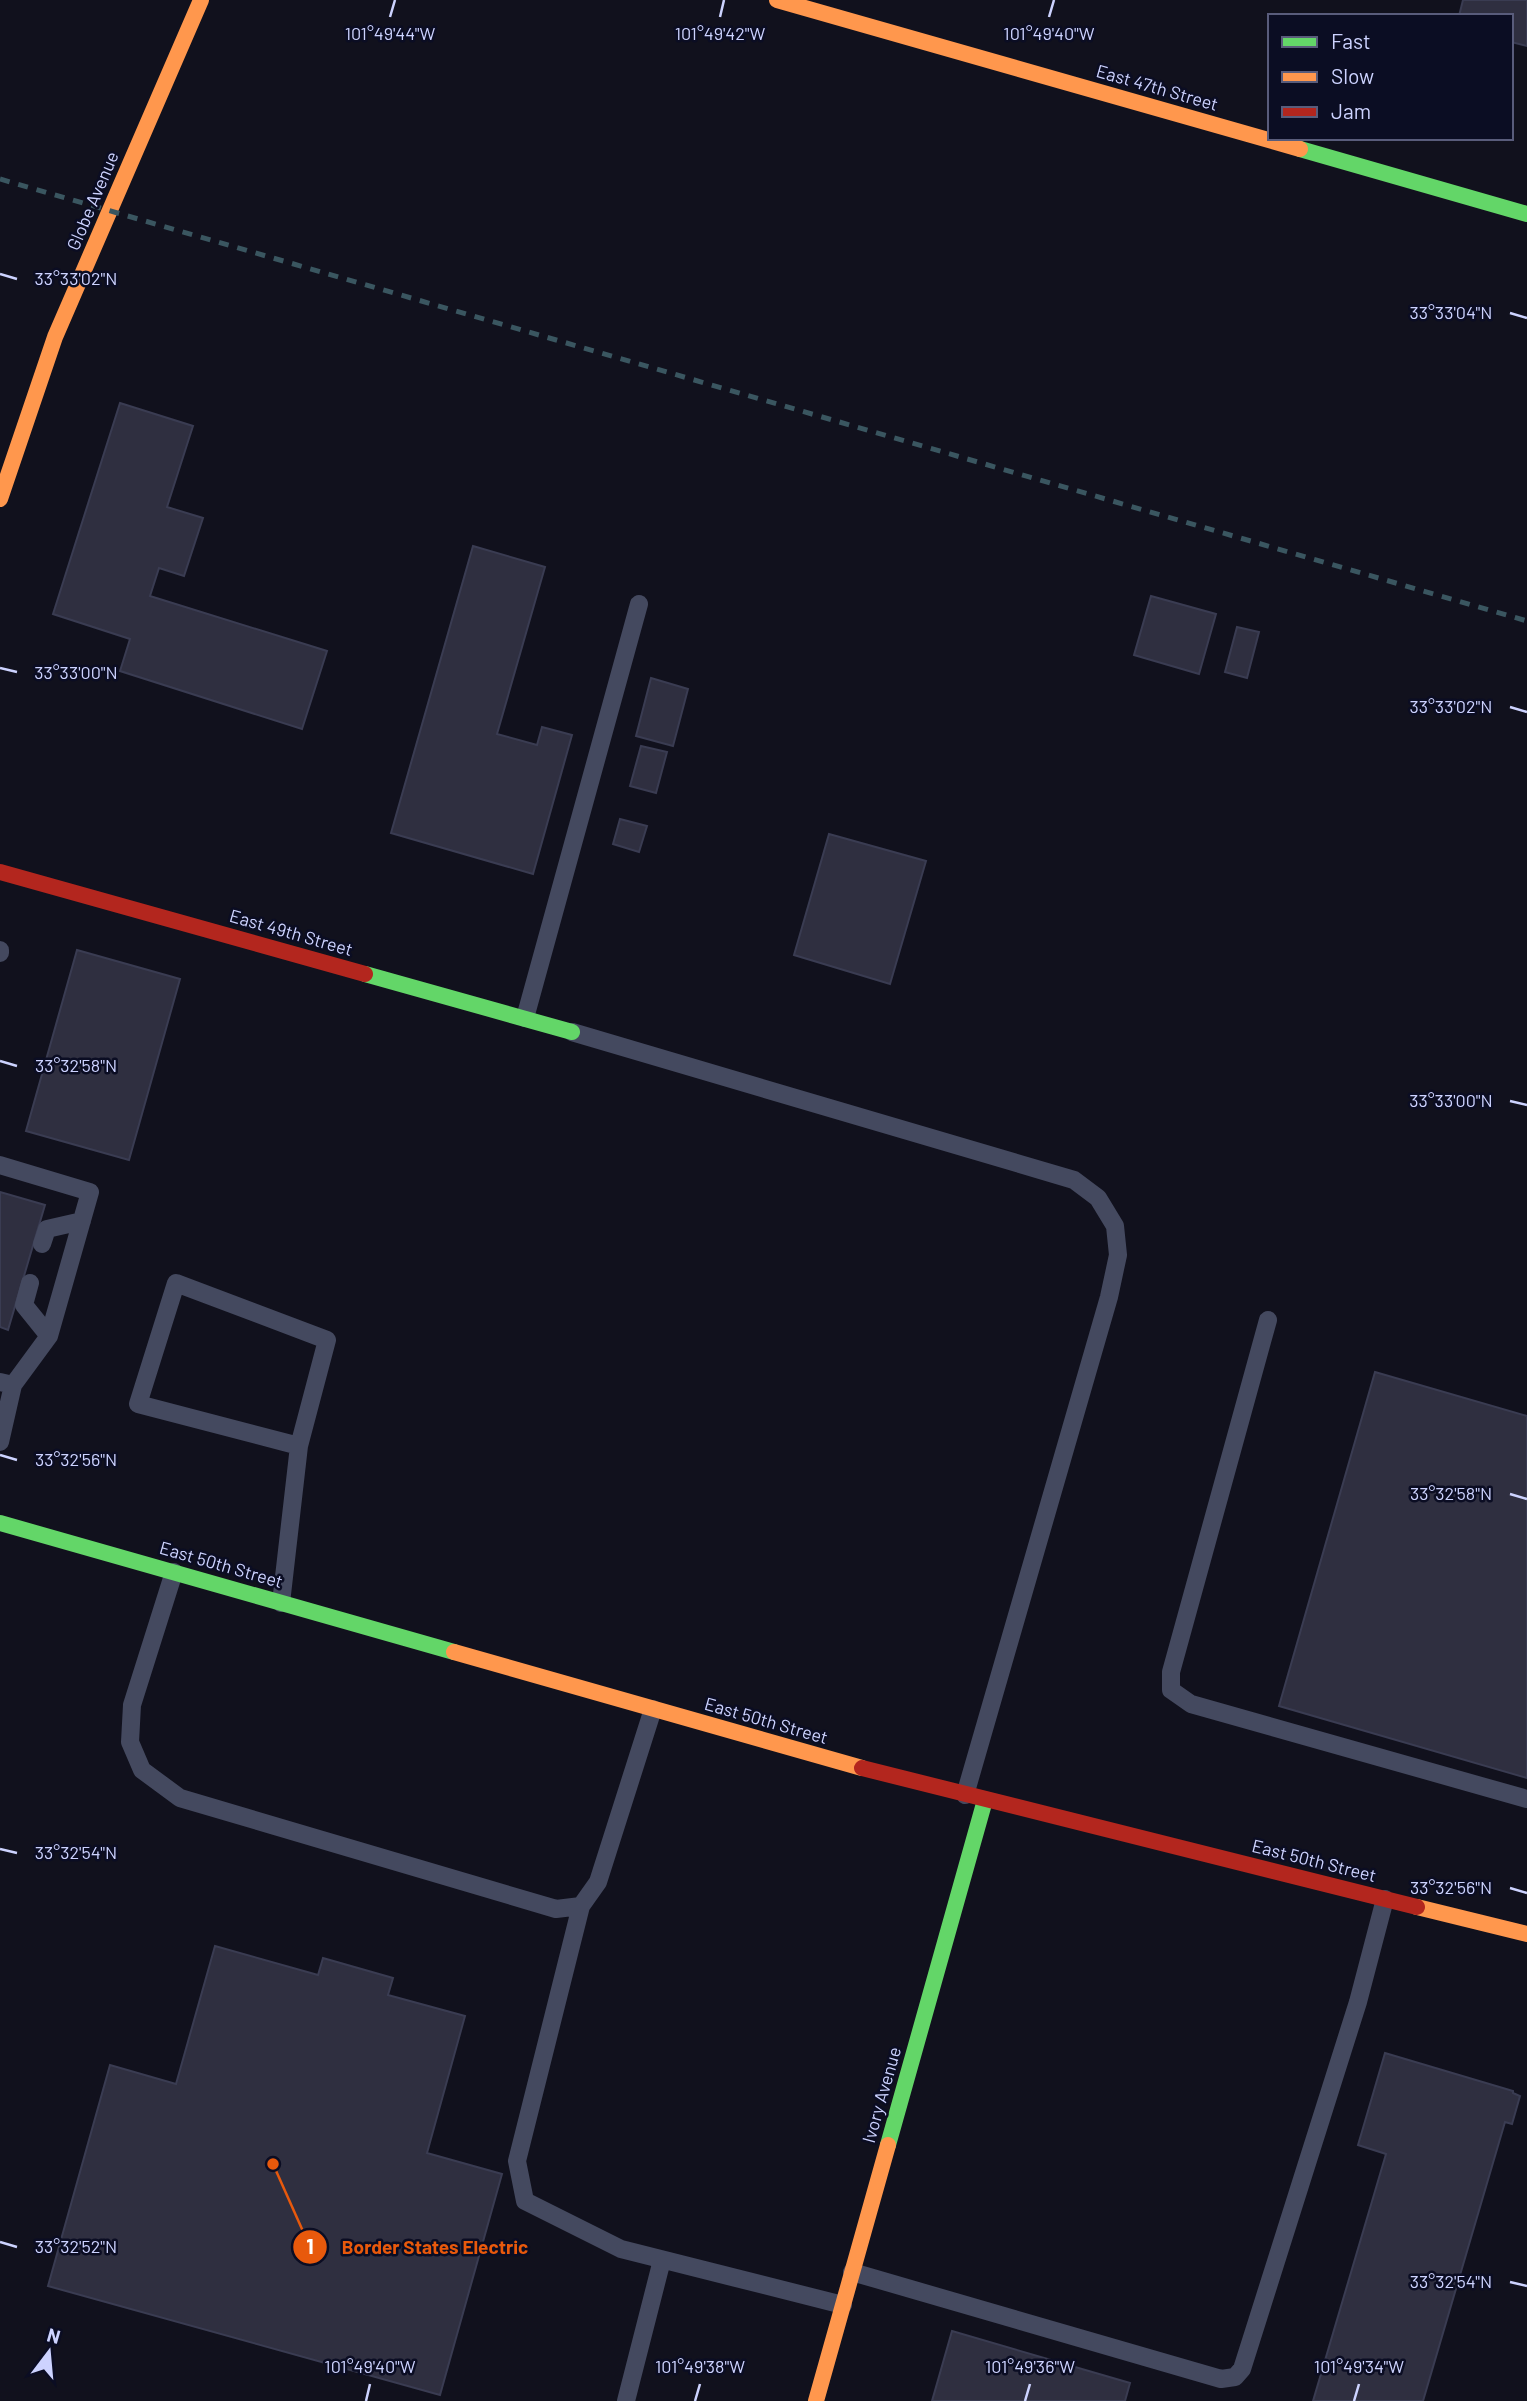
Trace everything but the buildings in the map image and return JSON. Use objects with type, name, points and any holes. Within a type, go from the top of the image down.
[{"type":"street","name":"Globe Avenue","points":[[0,499],[55,337],[201,0]]},
{"type":"street","name":"East 47th Street","points":[[777,0],[1527,214]]},
{"type":"street","name":"East 49th Street","points":[[0,872],[572,1032]]},
{"type":"street","name":"East 50th Street","points":[[0,1523],[965,1795],[1527,1934]]},
{"type":"street","name":"Ivory Avenue","points":[[816,2401],[985,1800]]},
{"type":"lane","points":[[524,1018],[639,604]]},
{"type":"lane","points":[[572,1032],[1074,1180],[1098,1198],[1115,1226],[1118,1255],[1109,1297],[965,1795]]},
{"type":"lane","points":[[0,1165],[90,1192],[49,1336],[7,1383],[0,1442]]},
{"type":"lane","points":[[42,1244],[47,1230],[82,1221]]},
{"type":"lane","points":[[30,1283],[24,1305],[49,1336]]},
{"type":"lane","points":[[281,1602],[299,1446],[327,1340],[176,1283],[138,1404],[299,1446]]},
{"type":"lane","points":[[1268,1320],[1171,1672],[1171,1690],[1191,1704],[1527,1798]]},
{"type":"lane","points":[[174,1572],[132,1705],[130,1742],[142,1770],[180,1797],[556,1909],[581,1906]]},
{"type":"lane","points":[[653,1709],[598,1882],[581,1906],[517,2161],[525,2201],[621,2249],[843,2305]]},
{"type":"lane","points":[[852,2272],[1221,2379],[1235,2377],[1242,2369],[1354,2015],[1385,1899]]},
{"type":"lane","points":[[626,2401],[662,2260]]},
{"type":"railway","points":[[0,179],[1527,621]]},
{"type":"traffic: fast","points":[[1300,149],[1527,214]]},
{"type":"traffic: fast","points":[[365,974],[572,1032]]},
{"type":"traffic: fast","points":[[0,1523],[454,1652]]},
{"type":"traffic: fast","points":[[888,2145],[985,1800]]},
{"type":"traffic: slow","points":[[0,499],[55,337],[201,0]]},
{"type":"traffic: slow","points":[[777,0],[1268,140]]},
{"type":"traffic: slow","points":[[1268,140],[1300,149]]},
{"type":"traffic: slow","points":[[454,1652],[862,1768]]},
{"type":"traffic: slow","points":[[1417,1907],[1527,1934]]},
{"type":"traffic: slow","points":[[816,2401],[888,2145]]},
{"type":"traffic: jam","points":[[0,872],[365,974]]},
{"type":"traffic: jam","points":[[862,1768],[1417,1907]]},
{"type":"place","name":"Border States Electric","points":[[273,2164]]}]
